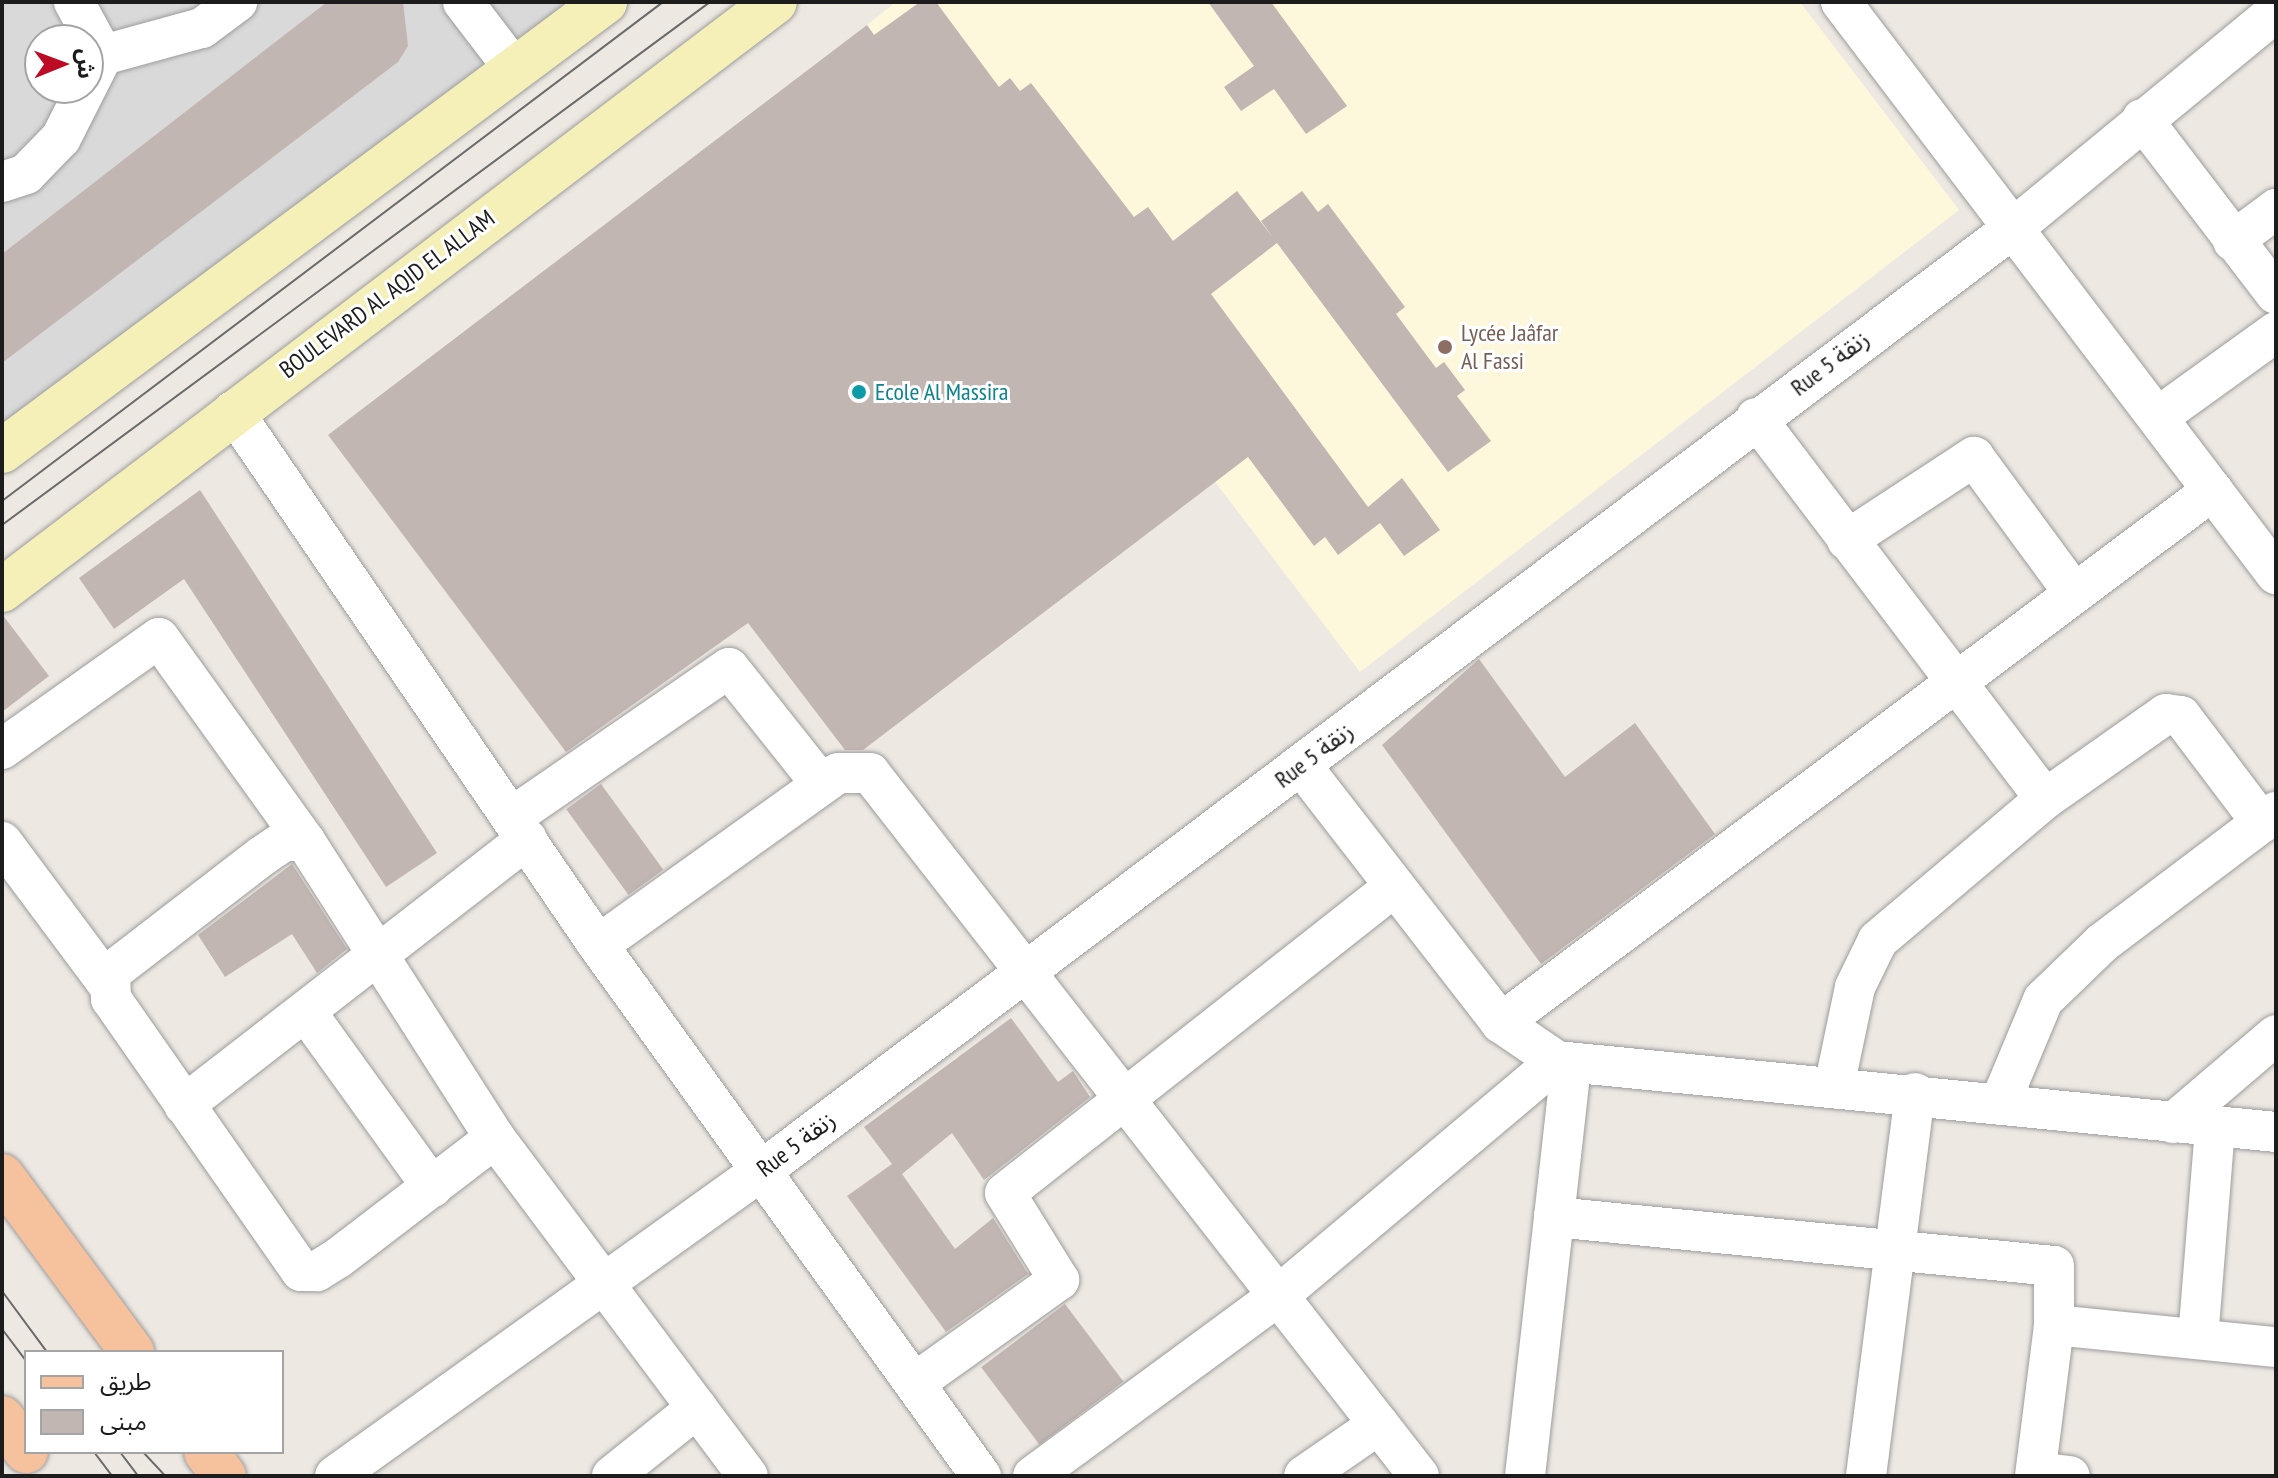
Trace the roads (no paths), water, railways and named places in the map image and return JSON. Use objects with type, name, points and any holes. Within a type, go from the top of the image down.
[{"type":"main road","points":[[2,451],[605,2]]},
{"type":"main road","name":"BOULEVARD AL AQID EL ALLAM","points":[[2,590],[233,411],[775,2]]},
{"type":"main road","points":[[2,1176],[131,1350]]},
{"type":"main road","points":[[2,1418],[24,1449]]},
{"type":"main road","points":[[28,1454],[44,1476]]},
{"type":"main road","points":[[208,1454],[224,1476]]},
{"type":"street","points":[[74,2],[86,24]]},
{"type":"street","points":[[104,55],[202,28],[237,2]]},
{"type":"street","points":[[463,2],[515,70]]},
{"type":"street","points":[[1841,2],[2016,226],[2213,490],[2263,530],[2276,574]]},
{"type":"street","name":"Rue 5 زنقة","points":[[335,1476],[765,1168],[1756,418],[2016,226],[2142,119],[2276,12]]},
{"type":"street","points":[[2,182],[26,174],[61,138],[78,104]]},
{"type":"street","points":[[2142,119],[2276,294]]},
{"type":"street","points":[[2233,241],[2276,209]]},
{"type":"street","points":[[2158,417],[2276,332]]},
{"type":"street","points":[[233,411],[598,945],[765,1168],[981,1476]]},
{"type":"street","points":[[1756,418],[1954,684],[2045,799]]},
{"type":"street","points":[[1847,540],[1974,457],[2074,593]]},
{"type":"street","points":[[1501,1023],[2213,490]]},
{"type":"street","points":[[2,749],[159,638],[305,841],[495,1138],[600,1284],[748,1476]]},
{"type":"street","points":[[184,1105],[379,953],[519,828],[729,668],[822,785]]},
{"type":"street","points":[[1834,1087],[1855,987],[1878,940],[2045,799],[2176,713],[2269,818],[2102,943],[2043,1000],[2000,1103]]},
{"type":"street","points":[[1301,765],[1501,1023],[1564,1063],[1915,1093],[2276,1132]]},
{"type":"street","points":[[598,945],[838,773],[870,773],[1027,969],[1419,1476]]},
{"type":"street","points":[[108,984],[132,952],[262,856],[284,841],[305,841]]},
{"type":"street","points":[[2,842],[108,984],[184,1105],[279,1244],[308,1273],[432,1187],[495,1138]]},
{"type":"street","points":[[916,1382],[1059,1280],[1005,1193],[1394,887]]},
{"type":"street","points":[[306,1012],[432,1187]]},
{"type":"street","points":[[2173,1123],[2276,1035]]},
{"type":"street","points":[[1525,1476],[1554,1217],[1564,1063]]},
{"type":"street","points":[[1033,1476],[1279,1295],[1564,1063]]},
{"type":"street","points":[[1866,1476],[1892,1252],[1915,1093]]},
{"type":"street","points":[[2198,1339],[2215,1126]]},
{"type":"street","points":[[1554,1217],[2054,1266],[2047,1475]]},
{"type":"street","points":[[2054,1325],[2276,1347]]},
{"type":"street","points":[[612,1476],[697,1408]]},
{"type":"street","points":[[1304,1476],[1379,1424]]},
{"type":"tram line","points":[[2,501],[663,2]]},
{"type":"tram line","points":[[2,525],[710,2]]},
{"type":"tram line","points":[[2,1291],[46,1350]]},
{"type":"tram line","points":[[2,1329],[24,1358]]},
{"type":"tram line","points":[[96,1454],[112,1476]]},
{"type":"tram line","points":[[122,1454],[138,1476]]},
{"type":"tram line","points":[[145,1454],[165,1476]]},
{"type":"place","name":"Lycée Jaâfar Al Fassi","points":[[1445,347]]},
{"type":"place","name":"Ecole Al Massira","points":[[859,392]]}]
